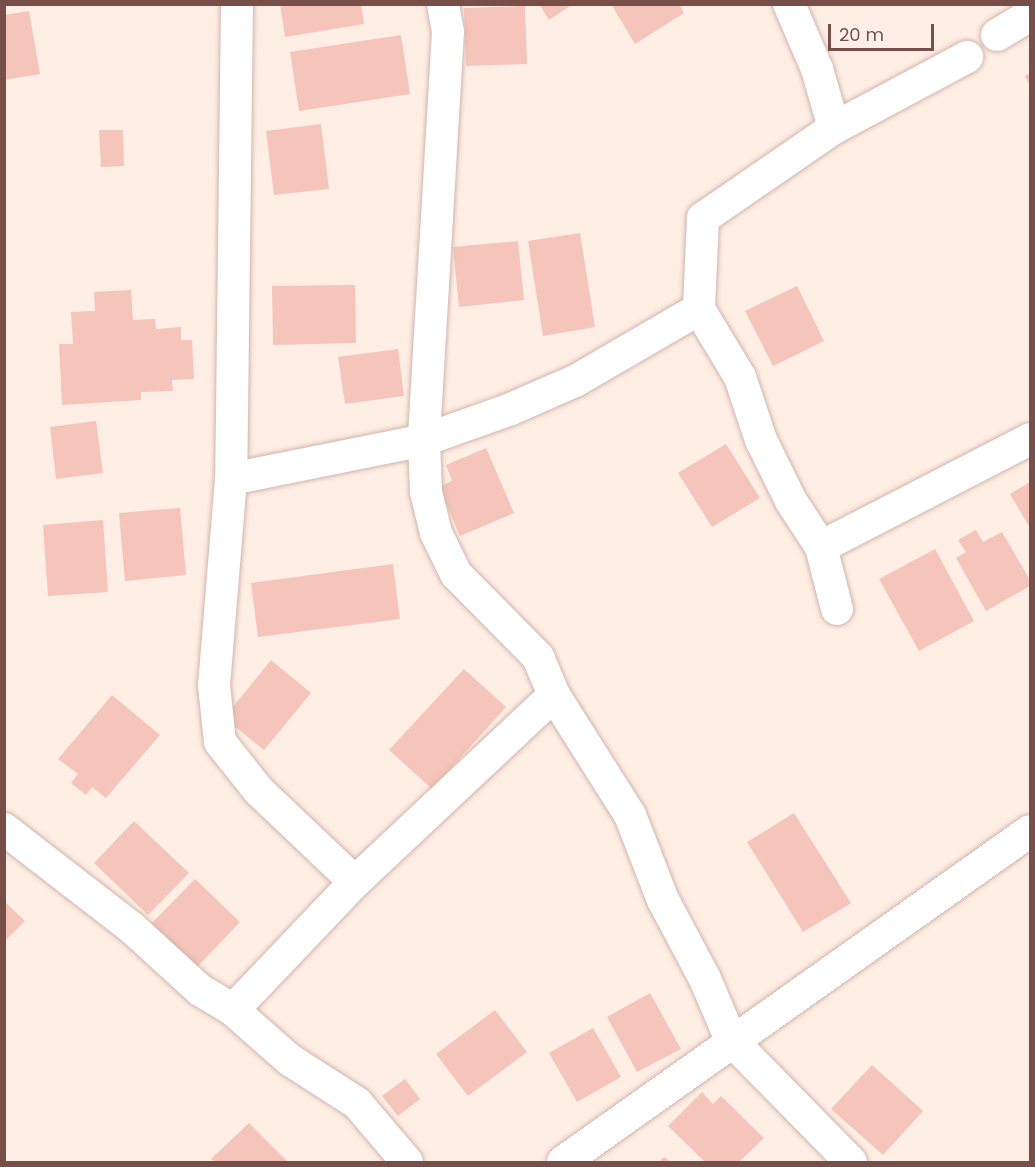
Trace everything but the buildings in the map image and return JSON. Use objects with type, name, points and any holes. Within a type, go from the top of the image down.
[{"type":"street","points":[[237,4],[231,480],[214,685],[220,742],[259,791],[355,882]]},
{"type":"street","points":[[443,4],[448,32],[424,440],[426,492],[436,533],[456,574],[538,657],[554,695],[630,815],[663,900],[705,979],[731,1040],[850,1162]]},
{"type":"street","points":[[789,4],[817,69],[834,128]]},
{"type":"street","points":[[997,35],[1030,15]]},
{"type":"street","points":[[837,609],[821,547],[791,501],[761,440],[740,377],[699,309],[703,218],[834,128],[967,57]]},
{"type":"street","points":[[231,480],[424,440],[511,409],[577,380],[699,309]]},
{"type":"street","points":[[821,547],[1030,439]]},
{"type":"street","points":[[233,1010],[355,882],[554,695]]},
{"type":"street","points":[[4,829],[132,927],[200,990],[233,1010],[290,1060],[357,1103],[407,1162]]},
{"type":"street","points":[[562,1162],[731,1040],[1030,831]]}]
